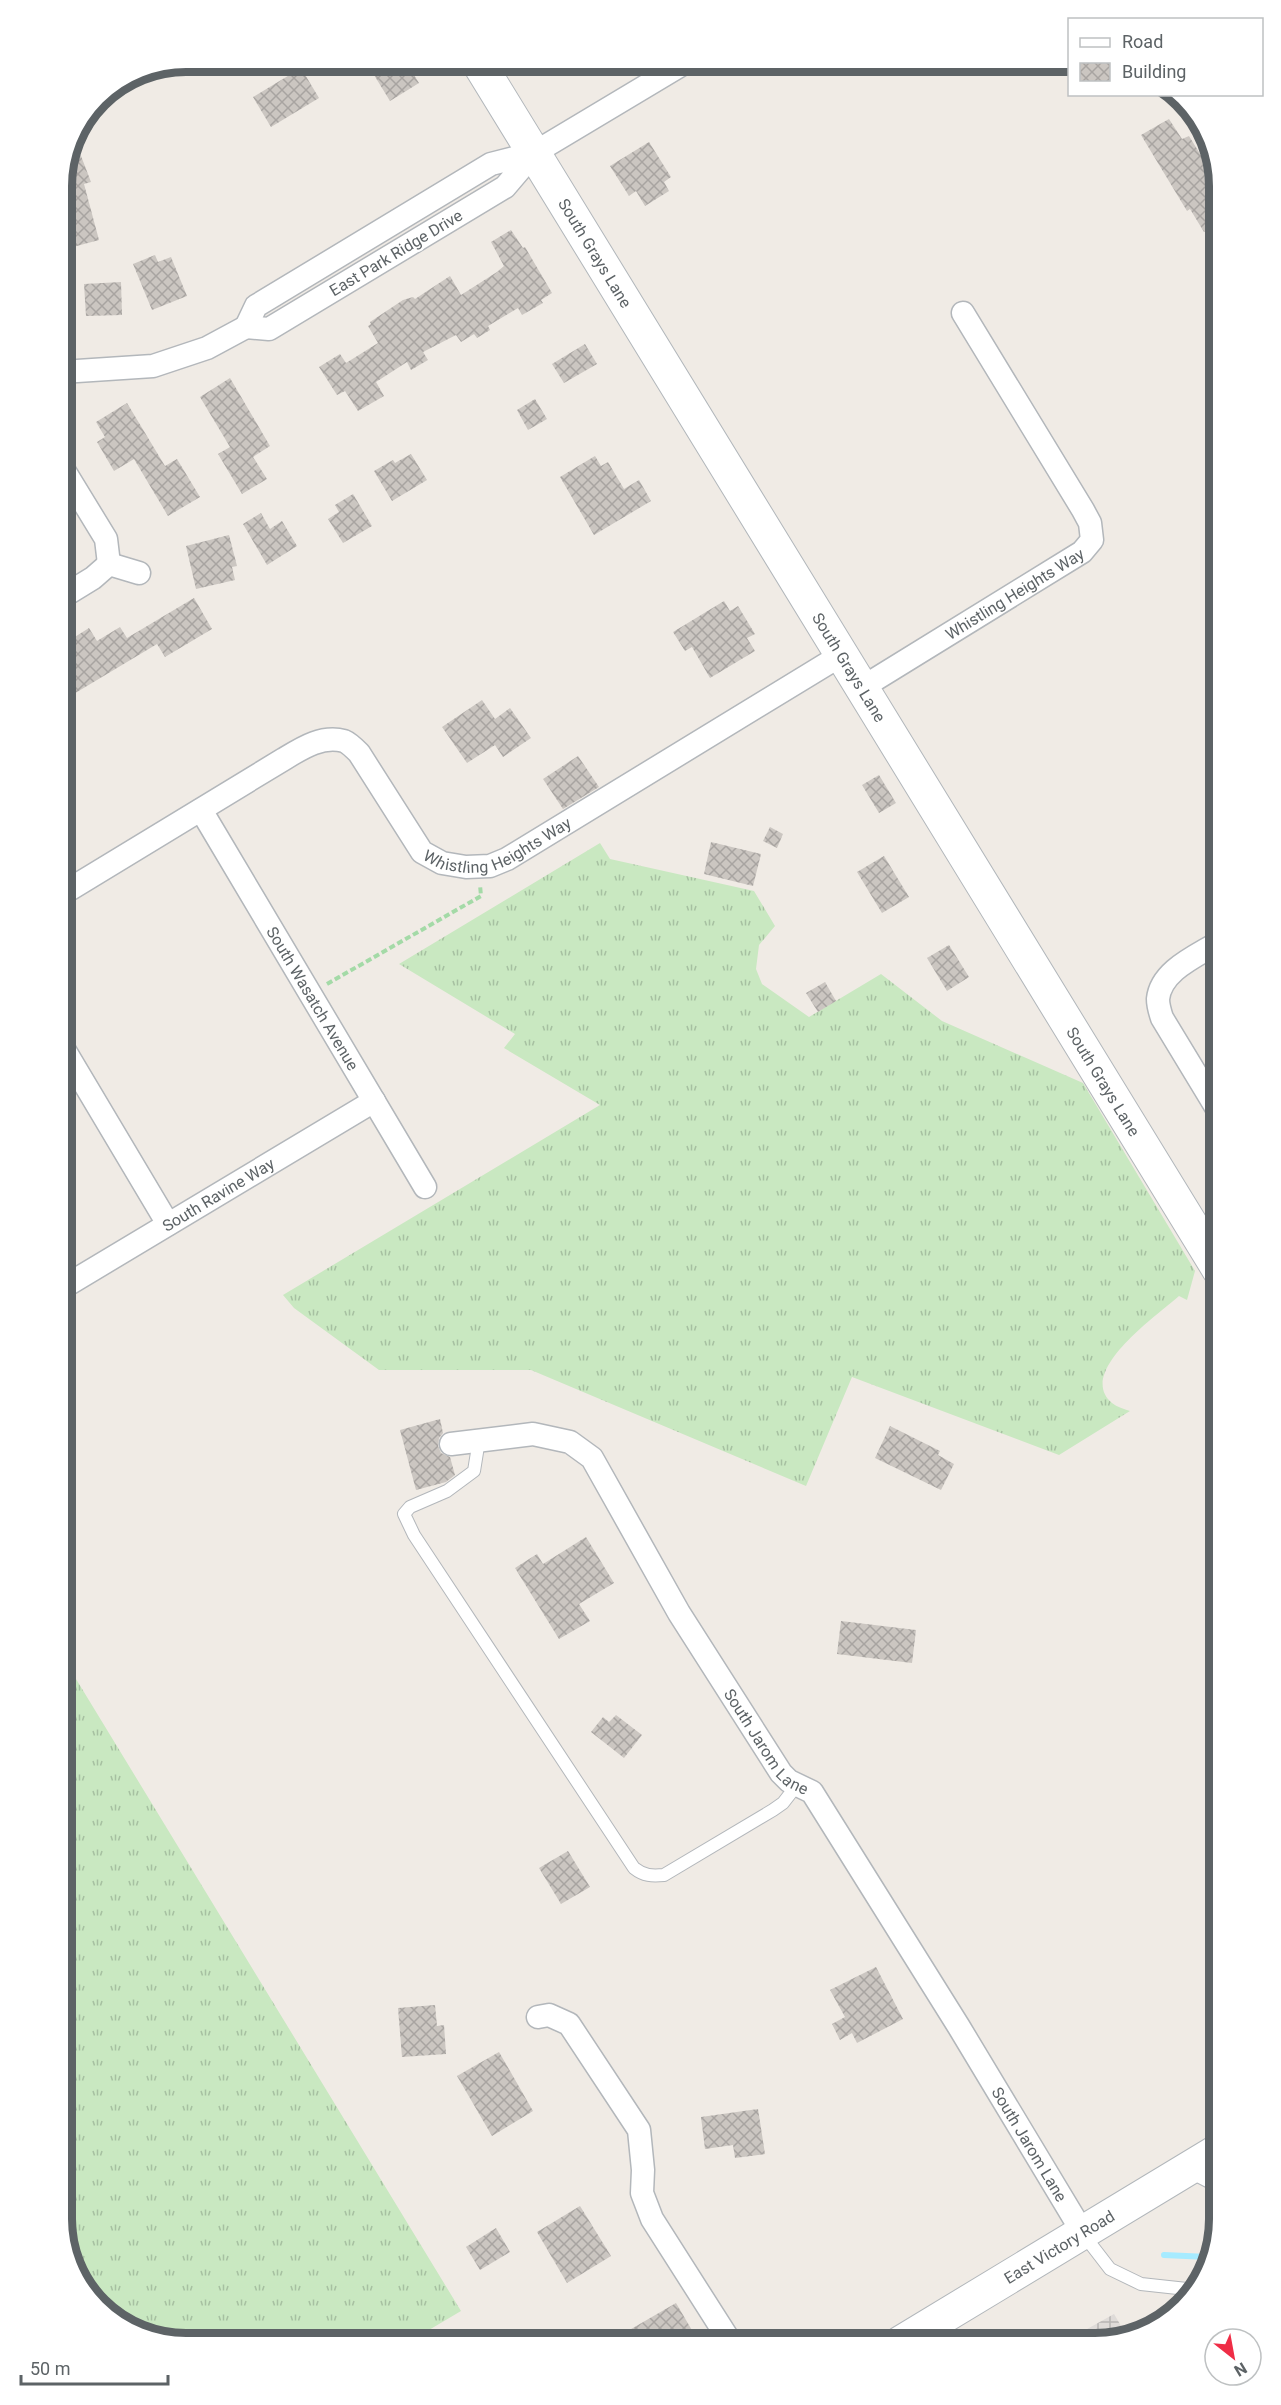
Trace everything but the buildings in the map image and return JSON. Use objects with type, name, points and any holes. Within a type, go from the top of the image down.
[{"type":"street","name":"South Grays Lane","points":[[484,72],[1209,1252]]},
{"type":"street","name":"East Park Ridge Drive","points":[[72,371],[153,366],[207,348],[246,327],[256,306],[491,164],[534,153],[669,72]]},
{"type":"street","name":"Whistling Heights Way","points":[[863,687],[1083,552],[1092,540],[1090,523],[1083,510],[963,313]]},
{"type":"street","points":[[72,483],[106,539],[109,564]]},
{"type":"street","points":[[109,564],[139,573]]},
{"type":"street","points":[[72,591],[93,578],[109,564]]},
{"type":"street","name":"Whistling Heights Way","points":[[72,888],[309,744],[327,740],[345,741],[359,753],[372,770],[422,852],[442,863],[466,867],[490,866],[507,859],[843,654]]},
{"type":"street","name":"South Wasatch Avenue","points":[[201,810],[425,1187]]},
{"type":"street","points":[[1209,949],[1179,967],[1163,981],[1158,1000],[1162,1018],[1209,1094]]},
{"type":"street","points":[[72,1063],[168,1224]]},
{"type":"street","name":"South Ravine Way","points":[[72,1282],[374,1101]]},
{"type":"street","name":"South Jarom Lane","points":[[451,1444],[533,1434],[570,1442],[592,1458],[679,1613],[781,1773],[789,1781],[812,1792],[965,2037],[1083,2233]]},
{"type":"street","points":[[538,2017],[549,2015],[569,2024],[639,2130],[643,2170],[642,2193],[652,2218],[725,2333]]},
{"type":"street","name":"East Victory Road","points":[[917,2333],[1209,2156]]},
{"type":"lane","points":[[479,1440],[474,1471],[447,1491],[410,1507],[404,1514],[414,1535],[634,1868],[652,1876],[664,1875],[783,1803],[797,1785]]},
{"type":"lane","points":[[1186,2170],[1209,2182]]},
{"type":"lane","points":[[1083,2233],[1110,2269],[1141,2284],[1185,2289]]},
{"type":"path","points":[[310,993],[481,896],[479,867]]},
{"type":"shaded area","points":[[1114,2314],[1123,2329],[1103,2333],[1080,2333]]},
{"type":"green space","points":[[600,843],[610,859],[754,891],[775,926],[759,945],[756,969],[762,984],[809,1017],[881,974],[942,1021],[1083,1083],[1195,1271],[1187,1300],[1179,1296],[1139,1330],[1111,1361],[1104,1376],[1103,1390],[1112,1403],[1130,1411],[1059,1455],[852,1377],[806,1486],[531,1370],[379,1370],[294,1308],[283,1295],[600,1105],[504,1048],[515,1034],[399,964]]},
{"type":"green space","points":[[72,1672],[461,2311],[424,2333],[178,2333],[149,2327],[116,2310],[95,2289],[87,2276],[78,2256],[72,2227]]},
{"type":"waterway","points":[[1164,2255],[1203,2257]]}]
